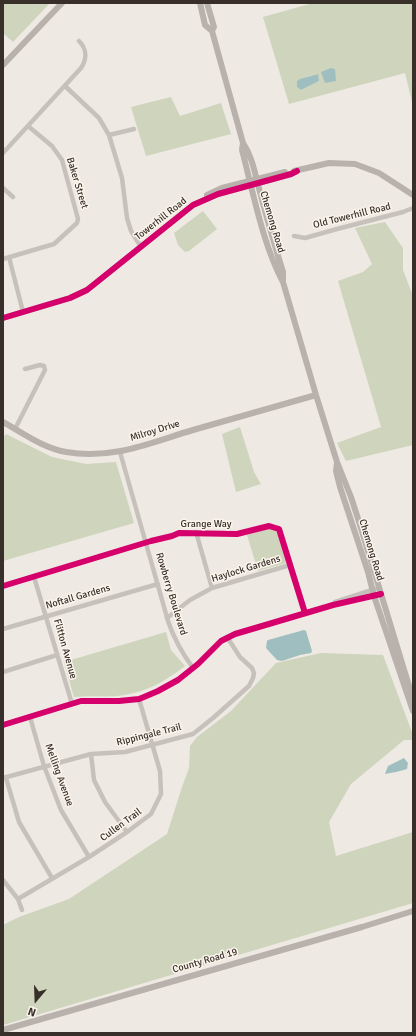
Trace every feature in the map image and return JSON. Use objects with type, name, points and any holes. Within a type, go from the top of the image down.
[{"type":"main road","points":[[3,65],[62,3]]},
{"type":"main road","name":"Chemong Road","points":[[200,3],[205,25],[212,31]]},
{"type":"main road","name":"Chemong Road","points":[[207,3],[214,27],[212,31],[243,143],[248,152],[254,183],[283,272],[284,282],[316,395],[337,462],[336,471],[340,487],[413,711]]},
{"type":"main road","name":"Towerhill Road","points":[[3,318],[70,298],[87,290],[194,205],[218,194],[289,171],[297,171],[329,163],[355,164],[379,173],[413,195]]},
{"type":"main road","name":"Milroy Drive","points":[[3,422],[44,445],[65,452],[91,455],[131,450],[172,436],[316,395]]},
{"type":"main road","name":"Chemong Road","points":[[375,591],[381,594],[413,699]]},
{"type":"main road","name":"County Road 19","points":[[3,1030],[413,911]]},
{"type":"street","points":[[3,153],[84,64],[85,52],[79,42]]},
{"type":"street","points":[[65,86],[99,118],[109,135],[122,178],[127,218],[131,231],[141,248]]},
{"type":"street","name":"Baker Street","points":[[3,259],[54,244],[77,223],[78,219],[62,160],[52,146],[28,126]]},
{"type":"street","points":[[109,135],[134,129]]},
{"type":"street","points":[[3,188],[13,197]]},
{"type":"street","name":"Old Towerhill Road","points":[[294,236],[305,238],[337,228],[404,212],[413,208]]},
{"type":"street","points":[[9,257],[23,312]]},
{"type":"street","points":[[15,429],[45,370],[44,366],[40,365],[26,369]]},
{"type":"street","name":"Rowberry Boulevard","points":[[120,452],[167,618],[182,653],[193,668]]},
{"type":"street","name":"Grange Way","points":[[3,586],[178,533],[196,532],[237,534],[269,526],[275,526],[279,529],[305,613]]},
{"type":"street","points":[[196,532],[212,588]]},
{"type":"street","name":"Haylock Gardens","points":[[167,618],[190,600],[212,588],[290,565]]},
{"type":"street","name":"Flitton Avenue","points":[[34,577],[72,704]]},
{"type":"street","name":"Noftall Gardens","points":[[3,629],[158,584]]},
{"type":"street","points":[[3,725],[80,701],[103,702],[139,699],[178,680],[227,637],[333,605],[335,602],[375,591]]},
{"type":"street","name":"Rippingale Trail","points":[[4,778],[91,754],[125,752],[153,746],[193,734],[249,686],[253,678],[254,673],[252,668],[240,657],[227,637]]},
{"type":"street","points":[[3,672],[58,655]]},
{"type":"street","name":"Cullen Trail","points":[[18,899],[52,878],[90,858],[151,814],[161,794],[160,771],[139,699]]},
{"type":"street","name":"Melling Avenue","points":[[30,717],[44,766],[61,810],[90,858]]},
{"type":"street","points":[[91,754],[94,780],[105,802],[127,832]]},
{"type":"street","points":[[4,778],[19,822],[52,878]]},
{"type":"street","points":[[3,880],[18,899],[22,910]]},
{"type":"green space","points":[[3,3],[50,3],[13,42],[3,33]]},
{"type":"green space","points":[[313,3],[413,3],[413,106],[405,73],[289,104],[263,17]],"holes":[[[317,74],[319,81],[301,90],[297,87],[297,81]]]},
{"type":"green space","points":[[171,97],[180,116],[221,103],[231,134],[146,156],[131,107]]},
{"type":"green space","points":[[203,211],[217,229],[189,251],[185,252],[178,245],[174,233]]},
{"type":"green space","points":[[385,222],[403,248],[403,270],[413,296],[413,445],[346,461],[337,443],[381,427],[338,281],[363,272],[372,264],[355,228]]},
{"type":"green space","points":[[240,427],[254,472],[261,484],[236,492],[222,434]]},
{"type":"green space","points":[[6,434],[52,457],[86,464],[116,462],[134,523],[3,561],[3,438]]},
{"type":"green space","points":[[275,528],[280,535],[286,563],[258,571],[247,535]]},
{"type":"green space","points":[[166,632],[171,650],[185,666],[164,681],[141,691],[124,695],[74,697],[64,662]]},
{"type":"green space","points":[[321,653],[383,655],[413,735],[413,740],[404,740],[351,784],[329,822],[336,856],[413,832],[413,903],[3,1025],[3,925],[19,917],[69,899],[167,834],[189,768],[190,746],[197,737],[231,711],[276,663]]},
{"type":"water","points":[[331,68],[335,69],[336,81],[325,83],[321,72]]},
{"type":"water","points":[[318,74],[319,81],[301,90],[297,87],[297,81],[300,79]]},
{"type":"water","points":[[304,630],[306,631],[312,651],[311,653],[282,661],[277,660],[266,648],[268,640]]},
{"type":"water","points":[[404,758],[408,763],[407,769],[385,774],[388,766]]},
{"type":"cycle path","points":[[3,318],[70,298],[87,290],[193,205],[218,194],[291,174],[297,171]]},
{"type":"cycle path","points":[[3,586],[179,533],[237,534],[269,526],[279,529],[305,613]]},
{"type":"cycle path","points":[[3,725],[81,701],[119,701],[139,699],[178,680],[198,664],[221,641],[235,634],[333,605],[381,594]]}]
